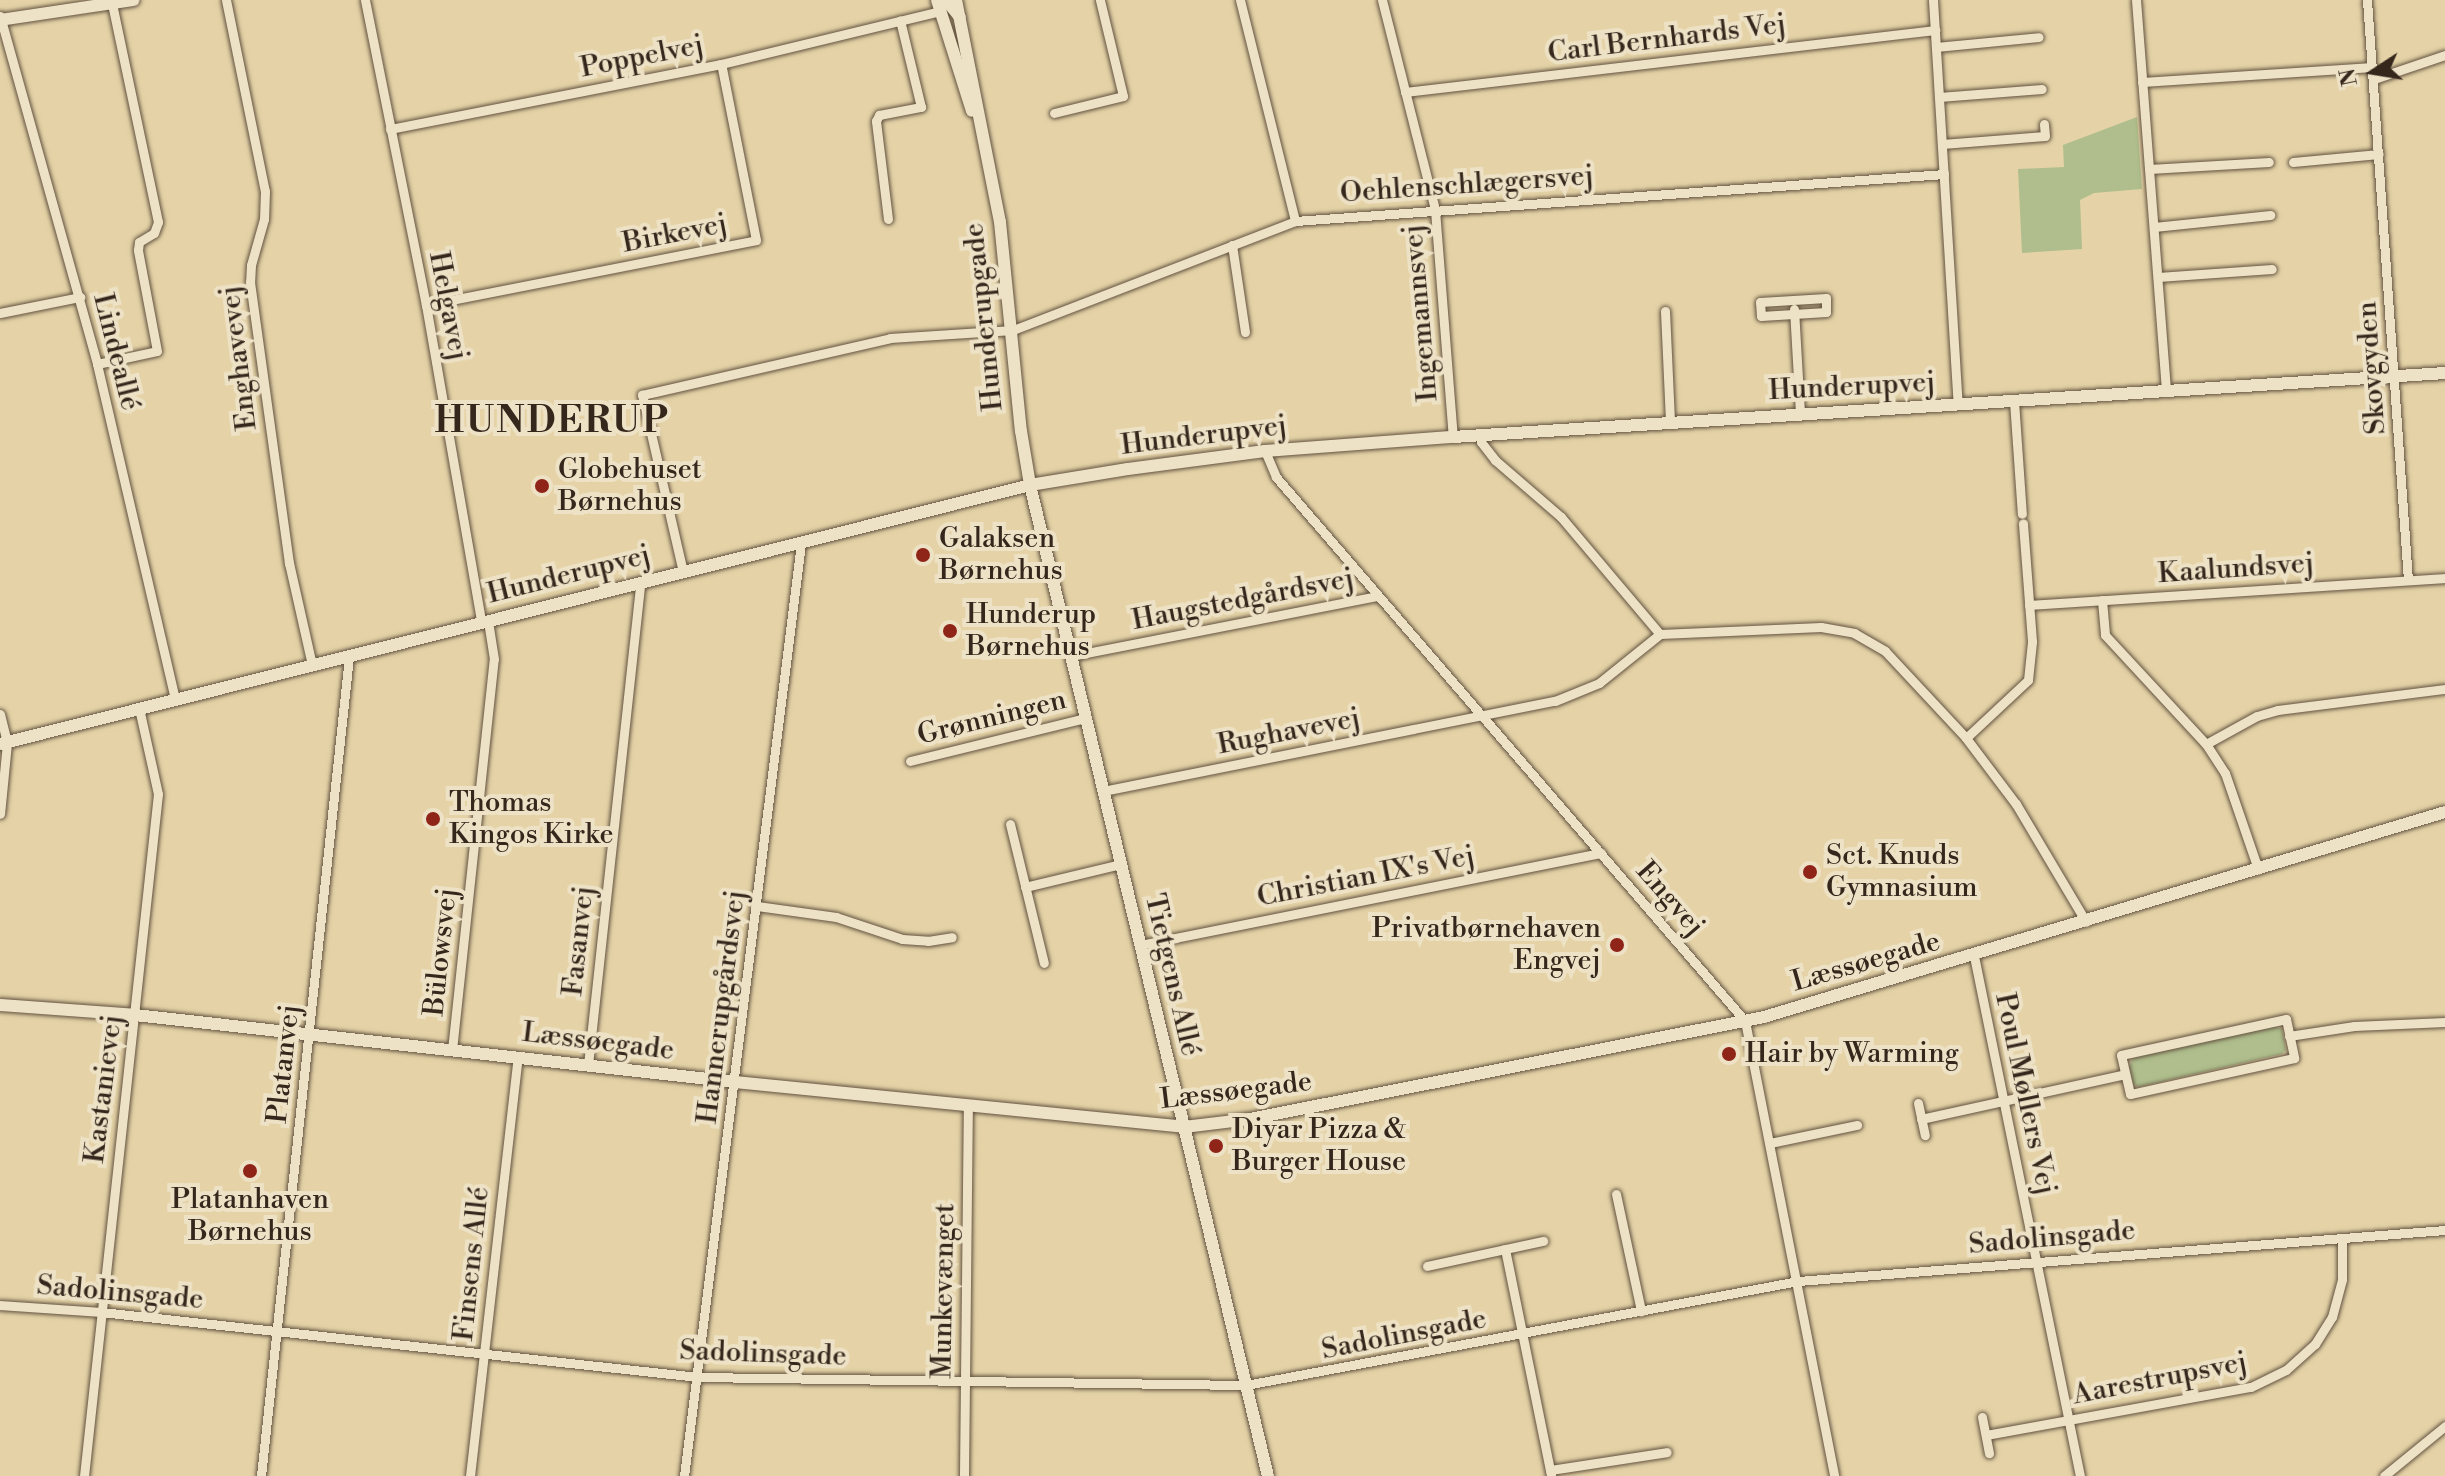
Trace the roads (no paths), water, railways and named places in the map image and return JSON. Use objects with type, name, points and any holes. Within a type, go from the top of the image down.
[{"type":"street","points":[[0,18],[134,0]]},
{"type":"street","name":"Enghavevej","points":[[226,0],[265,191],[264,219],[251,265],[250,282],[289,563],[312,665]]},
{"type":"street","name":"Helgavej","points":[[365,0],[485,620]]},
{"type":"street","name":"Hunderupgade","points":[[956,0],[1000,222],[1013,330],[1020,427],[1030,485]]},
{"type":"street","points":[[1054,113],[1123,96],[1100,0]]},
{"type":"street","points":[[1240,0],[1295,221]]},
{"type":"street","name":"Ingemannsvej","points":[[1382,0],[1435,210],[1453,437]]},
{"type":"street","points":[[1933,0],[1958,404]]},
{"type":"street","points":[[2136,0],[2166,391]]},
{"type":"street","name":"Skovgyden","points":[[2367,0],[2408,580]]},
{"type":"street","points":[[97,364],[157,351],[138,250],[139,242],[154,233],[158,222],[112,4]]},
{"type":"street","points":[[941,4],[960,17]]},
{"type":"street","name":"Poppelvej","points":[[390,129],[721,64],[900,20],[941,4]]},
{"type":"street","name":"Hunderupgade","points":[[941,4],[983,145]]},
{"type":"street","name":"Lindeallé","points":[[0,18],[80,297],[175,698]]},
{"type":"street","points":[[888,219],[876,121],[879,115],[921,107],[900,20]]},
{"type":"street","name":"Carl Bernhards Vej","points":[[1405,92],[1935,30]]},
{"type":"street","points":[[1936,47],[2039,37]]},
{"type":"street","points":[[2374,79],[2445,55]]},
{"type":"street","name":"Birkevej","points":[[426,305],[756,240],[721,64]]},
{"type":"street","points":[[2142,82],[2373,67]]},
{"type":"street","points":[[1939,97],[2042,89]]},
{"type":"street","points":[[1942,144],[2045,136],[2044,124]]},
{"type":"street","points":[[2293,162],[2379,154]]},
{"type":"street","points":[[2149,169],[2269,162]]},
{"type":"street","name":"Oehlenschlægersvej","points":[[683,572],[642,395],[890,338],[1013,330],[1295,221],[1944,174]]},
{"type":"street","points":[[2154,227],[2270,215]]},
{"type":"street","points":[[1232,245],[1245,332]]},
{"type":"street","points":[[2158,277],[2272,269]]},
{"type":"street","points":[[0,313],[80,297]]},
{"type":"street","points":[[1826,298],[1826,312],[1794,314],[1761,316],[1760,302],[1826,298]]},
{"type":"street","points":[[1793,300],[1800,413]]},
{"type":"street","points":[[1665,311],[1670,423]]},
{"type":"street","name":"Hunderupvej","points":[[3,744],[175,698],[1030,485],[1265,451],[1800,413],[2445,373]]},
{"type":"street","points":[[1966,738],[2028,680],[2032,641],[2014,401]]},
{"type":"street","points":[[1481,435],[1481,442],[1495,460],[1561,517],[1660,634],[1821,627],[1854,633],[1885,651],[1966,738],[2016,804],[2086,922]]},
{"type":"street","name":"Engvej","points":[[1265,451],[1276,477],[1745,1021],[1834,1476]]},
{"type":"street","name":"Tietgens Allé","points":[[1030,485],[1268,1476]]},
{"type":"street","name":"Hannerupgårdsvej","points":[[684,1476],[801,543]]},
{"type":"street","name":"Kaalundsvej","points":[[2029,605],[2445,578]]},
{"type":"street","name":"Fasanvej","points":[[588,1065],[640,583]]},
{"type":"street","name":"Haugstedgårdsvej","points":[[1071,656],[1377,596]]},
{"type":"street","points":[[2102,600],[2105,635],[2206,744],[2225,773],[2258,869]]},
{"type":"street","name":"Bülowsvej","points":[[452,1050],[494,659],[485,620]]},
{"type":"street","name":"Rughavevej","points":[[1103,791],[1579,694],[1599,683],[1660,634]]},
{"type":"street","name":"Platanvej","points":[[261,1476],[349,656]]},
{"type":"street","points":[[2206,744],[2257,716],[2278,710],[2445,689]]},
{"type":"street","name":"Kastanievej","points":[[84,1476],[158,794],[139,708]]},
{"type":"street","points":[[0,714],[3,744],[0,814]]},
{"type":"street","name":"Grønningen","points":[[910,761],[1085,718]]},
{"type":"street","name":"Læssøegade","points":[[0,1005],[135,1015],[968,1107],[1184,1127],[1250,1119],[1745,1021],[1974,956],[2445,812]]},
{"type":"street","points":[[1010,824],[1044,963]]},
{"type":"street","name":"Christian IX's Vej","points":[[1140,945],[1601,853]]},
{"type":"street","points":[[1025,887],[1121,864]]},
{"type":"street","points":[[757,906],[836,917],[902,939],[928,941],[952,937]]},
{"type":"street","name":"Poul Møllers Vej","points":[[1974,956],[2080,1476]]},
{"type":"street","points":[[2286,1019],[2289,1036],[2294,1058],[2130,1094],[2121,1055],[2286,1019]]},
{"type":"street","points":[[2289,1036],[2354,1026],[2445,1022]]},
{"type":"street","name":"Finsens Allé","points":[[470,1476],[518,1057]]},
{"type":"street","points":[[1921,1119],[2125,1074]]},
{"type":"street","points":[[1918,1103],[1925,1135]]},
{"type":"street","name":"Munkevænget","points":[[964,1476],[968,1107]]},
{"type":"street","points":[[1770,1143],[1857,1125]]},
{"type":"street","points":[[1616,1194],[1641,1311]]},
{"type":"street","name":"Sadolinsgade","points":[[0,1305],[277,1330],[698,1377],[1246,1385],[1798,1281],[2445,1230]]},
{"type":"street","name":"Aarestrupsvej","points":[[1986,1435],[2251,1387],[2286,1370],[2315,1344],[2332,1317],[2342,1279],[2342,1238]]},
{"type":"street","points":[[1427,1266],[1543,1241]]},
{"type":"street","name":"Sadolinsgade","points":[[1505,1249],[1524,1335]]},
{"type":"street","points":[[1524,1335],[1550,1473],[1667,1452]]},
{"type":"street","points":[[1982,1417],[1989,1453]]},
{"type":"street","points":[[2384,1476],[2445,1426]]},
{"type":"place","name":"Globehuset Børnehus","points":[[542,486]]},
{"type":"place","name":"Galaksen Børnehus","points":[[923,555]]},
{"type":"place","name":"Hunderup Børnehus","points":[[950,631]]},
{"type":"place","name":"Thomas Kingos Kirke","points":[[433,819]]},
{"type":"place","name":"Sct. Knuds Gymnasium","points":[[1810,872]]},
{"type":"place","name":"Privatbørnehaven Engvej","points":[[1617,945]]},
{"type":"place","name":"Hair by Warming","points":[[1729,1054]]},
{"type":"place","name":"Diyar Pizza & Burger House","points":[[1216,1146]]},
{"type":"place","name":"Platanhaven Børnehus","points":[[250,1171]]},
{"type":"district","name":"HUNDERUP","points":[[552,422]]}]
